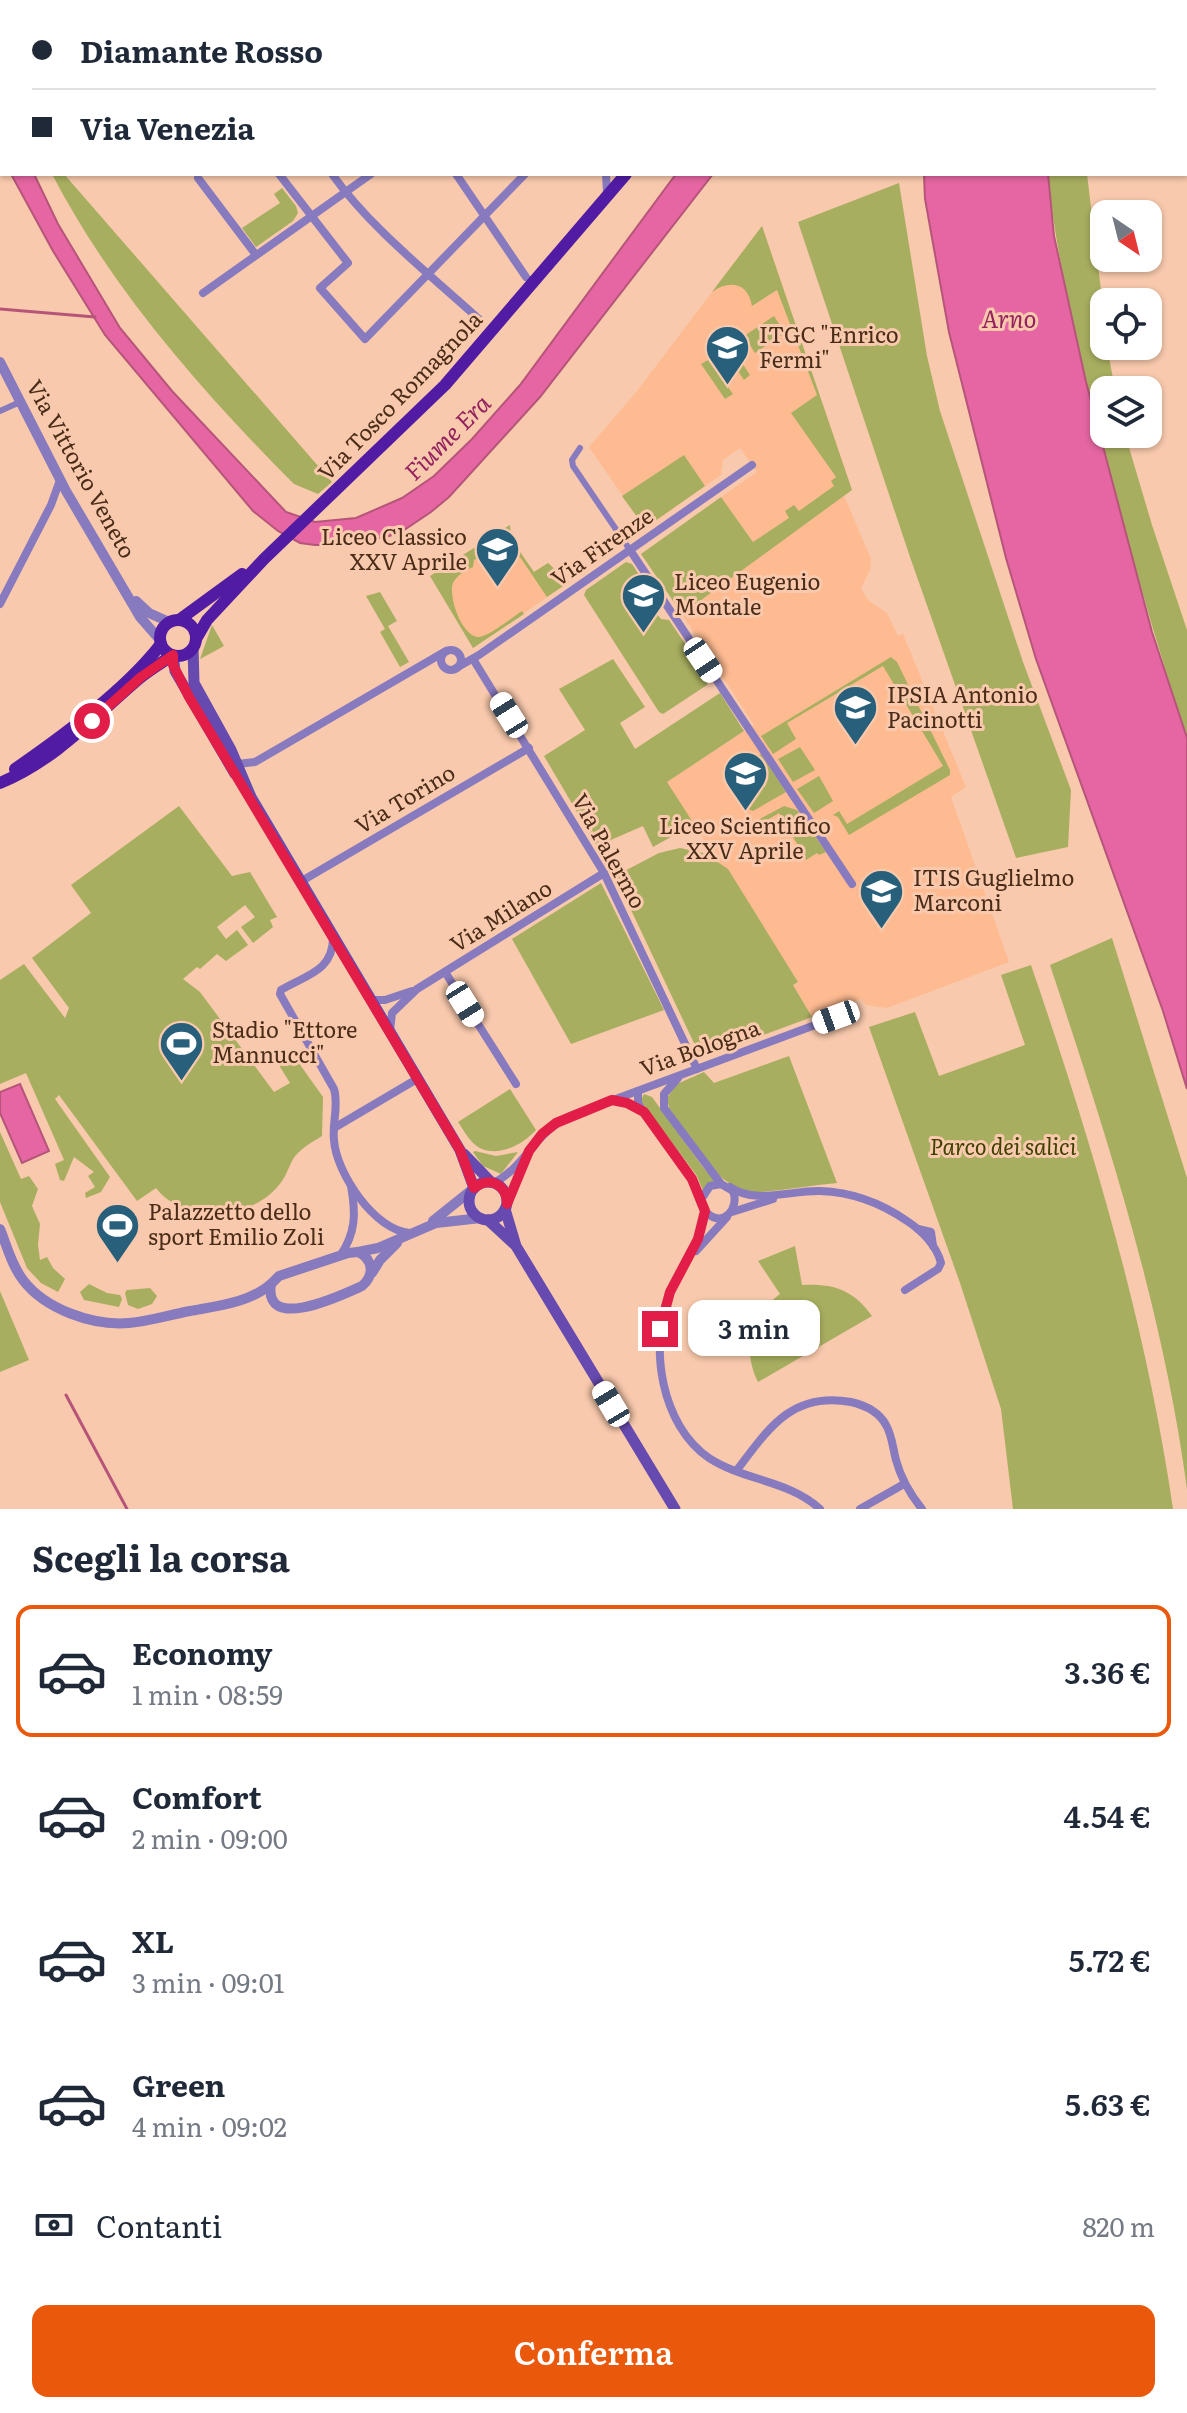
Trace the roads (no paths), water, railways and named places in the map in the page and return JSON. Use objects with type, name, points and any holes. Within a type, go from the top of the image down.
[{"type":"main road","name":"Via Tosco Romagnola","points":[[194,643],[207,620],[264,559],[454,375],[604,199],[617,176]]},
{"type":"main road","points":[[0,782],[87,715],[146,662],[160,642],[162,628],[264,559]]},
{"type":"main road","points":[[174,621],[193,627],[194,683],[251,797]]},
{"type":"main road","points":[[160,642],[172,655],[173,665],[189,697],[460,1150],[474,1189]]},
{"type":"main road","points":[[0,782],[34,766],[62,746],[141,677],[172,655],[183,655],[194,643]]},
{"type":"main road","points":[[460,1150],[505,1191],[516,1246],[675,1509]]},
{"type":"main road","points":[[492,1182],[481,1183],[474,1189],[470,1203],[472,1210],[516,1246]]},
{"type":"main road","points":[[484,1219],[499,1216],[506,1207]]},
{"type":"street","points":[[281,176],[348,263],[320,288],[365,339],[523,176]]},
{"type":"street","points":[[333,176],[345,192],[481,321]]},
{"type":"street","points":[[203,293],[368,176]]},
{"type":"street","points":[[457,176],[526,277]]},
{"type":"street","points":[[198,178],[256,255]]},
{"type":"street","name":"Via Vittorio Veneto","points":[[0,362],[60,480],[140,617],[160,642]]},
{"type":"street","points":[[0,411],[20,402]]},
{"type":"street","points":[[580,448],[572,460],[573,466],[852,884]]},
{"type":"street","name":"Via Firenze","points":[[456,668],[752,465]]},
{"type":"street","points":[[0,604],[51,505],[60,480]]},
{"type":"street","name":"Via Vittorio Veneto","points":[[129,594],[149,613],[174,621]]},
{"type":"street","points":[[237,764],[255,762],[446,651],[473,659]]},
{"type":"street","points":[[446,651],[441,659],[447,669],[456,668],[460,663],[459,653]]},
{"type":"street","name":"Via Palermo","points":[[473,659],[604,873],[697,1069]]},
{"type":"street","name":"Via Torino","points":[[300,882],[529,748]]},
{"type":"street","name":"Via Milano","points":[[370,1000],[385,1000],[417,989],[604,873]]},
{"type":"street","points":[[333,938],[333,952],[327,964],[281,990],[281,996],[334,1089],[336,1151],[351,1185],[355,1209],[349,1242],[340,1256]]},
{"type":"street","points":[[445,972],[516,1084]]},
{"type":"street","name":"Via Milano","points":[[391,1035],[389,1020],[392,1013],[417,989]]},
{"type":"street","name":"Via Bologna","points":[[492,1182],[511,1172],[542,1134],[556,1123],[850,1012]]},
{"type":"street","points":[[667,1113],[664,1094],[681,1075]]},
{"type":"street","points":[[334,1128],[417,1079]]},
{"type":"street","points":[[683,1267],[730,1214],[736,1201],[656,1096],[640,1090],[637,1101],[692,1179],[705,1211],[700,1234],[683,1267],[667,1301],[660,1329],[660,1360],[677,1420],[692,1443],[712,1459],[789,1488],[820,1509]]},
{"type":"street","points":[[612,1100],[627,1103],[644,1112]]},
{"type":"street","name":"Via Bologna","points":[[506,1207],[529,1151]]},
{"type":"street","points":[[351,1185],[384,1224],[408,1235]]},
{"type":"street","points":[[702,1198],[710,1186],[726,1185],[747,1196],[818,1191],[873,1202],[918,1229],[940,1258],[940,1267],[905,1290]]},
{"type":"street","points":[[425,1227],[474,1189]]},
{"type":"street","points":[[705,1211],[718,1218],[792,1193]]},
{"type":"street","points":[[0,1229],[11,1260],[22,1279],[41,1297],[72,1313],[101,1321],[128,1323],[236,1302],[261,1292],[279,1276],[340,1256],[378,1248],[425,1227],[451,1220],[484,1219]]},
{"type":"street","points":[[236,1302],[263,1302],[286,1311],[295,1310],[358,1288],[366,1283],[380,1260],[408,1235]]},
{"type":"street","points":[[358,1252],[368,1259],[371,1274]]},
{"type":"street","points":[[271,1284],[271,1297],[278,1307]]},
{"type":"street","points":[[737,1470],[769,1429],[792,1409],[814,1402],[844,1401],[869,1409],[883,1420],[904,1484],[922,1509]]},
{"type":"street","points":[[860,1509],[904,1484]]},
{"type":"water","points":[[12,176],[35,176],[58,224],[120,328],[172,391],[286,512],[315,522],[356,518],[402,498],[434,476],[472,439],[520,385],[675,176],[711,176],[540,397],[449,497],[401,532],[340,545],[300,543],[278,531],[253,511],[105,335],[53,251]]},
{"type":"water","name":"Arno","points":[[924,176],[1048,176],[1054,236],[1090,397],[1090,448],[1103,448],[1152,632],[1187,738],[1187,1089],[1163,1011],[1036,659],[1006,558],[949,332],[925,199]]},
{"type":"water","points":[[20,1084],[49,1151],[22,1163],[0,1113],[0,1092]]},
{"type":"waterway","points":[[0,309],[95,317]]},
{"type":"waterway","points":[[66,1395],[127,1509]]},
{"type":"place","name":"ITGC \"Enrico Fermi\"","points":[[728,387]]},
{"type":"place","name":"Liceo Classico XXV Aprile","points":[[498,589]]},
{"type":"place","name":"Liceo Eugenio Montale","points":[[643,634]]},
{"type":"place","name":"IPSIA Antonio Pacinotti","points":[[856,747]]},
{"type":"place","name":"Liceo Scientifico XXV Aprile","points":[[745,812]]},
{"type":"place","name":"ITIS Guglielmo Marconi","points":[[882,930]]},
{"type":"place","name":"Stadio \"Ettore Mannucci\"","points":[[181,1082]]},
{"type":"place","name":"Palazzetto dello sport Emilio Zoli","points":[[117,1264]]},
{"type":"water label","name":"Fiume Era","points":[[448,438]]},
{"type":"park label","name":"Parco dei salici","points":[[1003,1147]]}]
